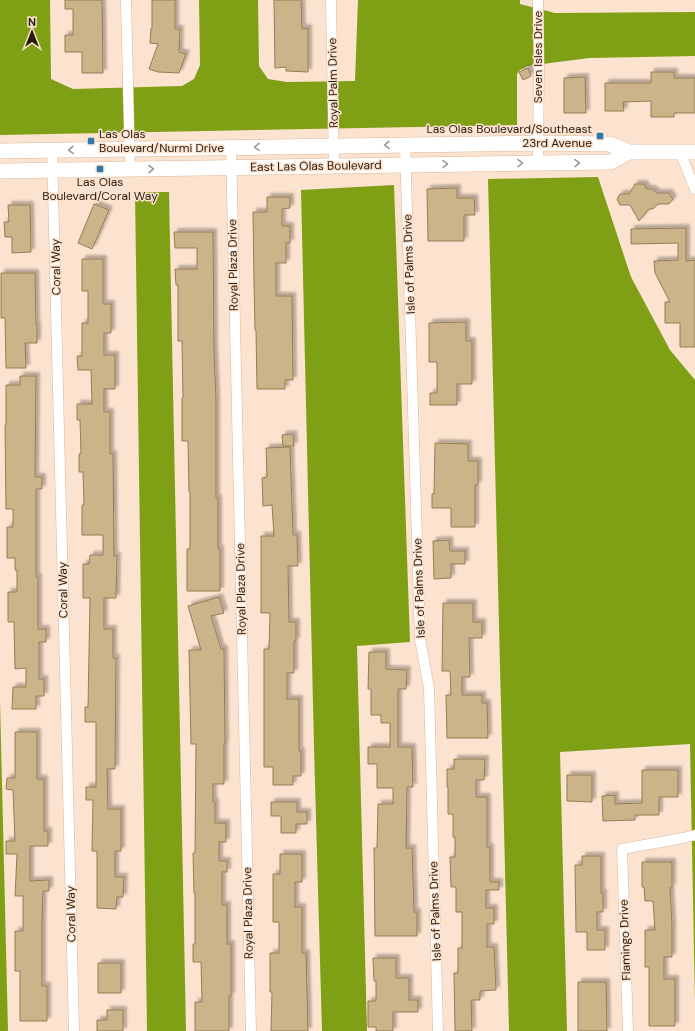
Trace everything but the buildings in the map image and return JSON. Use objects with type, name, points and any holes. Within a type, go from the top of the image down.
[{"type":"main road","name":"East Las Olas Boulevard","points":[[0,151],[52,150],[129,143],[231,147],[334,140],[406,145],[538,143],[610,144],[629,152],[688,152]]},
{"type":"main road","name":"East Las Olas Boulevard","points":[[0,171],[611,162],[629,152]]},
{"type":"street","points":[[126,0],[130,169]]},
{"type":"street","name":"Royal Palm Drive","points":[[332,0],[334,166]]},
{"type":"street","name":"Seven Isles Drive","points":[[538,0],[538,163]]},
{"type":"street","name":"Isle of Palms Drive","points":[[406,145],[420,631],[428,688],[438,1031]]},
{"type":"street","name":"Royal Plaza Drive","points":[[231,147],[251,1031]]},
{"type":"street","name":"Coral Way","points":[[52,150],[74,1031]]},
{"type":"street","points":[[688,152],[695,189]]},
{"type":"street","name":"Flamingo Drive","points":[[628,1031],[622,849],[683,838],[695,834]]},
{"type":"shaded area","points":[[0,0],[50,0],[51,79],[73,89],[182,86],[194,79],[200,65],[199,0],[258,0],[259,66],[268,79],[287,82],[355,81],[358,0],[520,0],[520,4],[555,13],[695,12],[695,56],[589,58],[527,66],[520,70],[517,74],[517,125],[0,135]]},
{"type":"shaded area","points":[[598,177],[631,277],[670,350],[695,380],[695,1002],[690,744],[560,752],[567,1031],[509,1031],[488,179]]},
{"type":"shaded area","points":[[394,185],[410,642],[357,646],[367,1031],[322,1031],[301,190]]},
{"type":"shaded area","points":[[135,192],[169,192],[186,1031],[147,1031]]},
{"type":"shaded area","points":[[0,701],[8,1031],[0,1031]]},
{"type":"place","name":"Las Olas Boulevard/Southeast 23rd Avenue","points":[[600,136]]},
{"type":"place","name":"Las Olas Boulevard/Nurmi Drive","points":[[91,141]]},
{"type":"place","name":"Las Olas Boulevard/Coral Way","points":[[100,169]]}]
